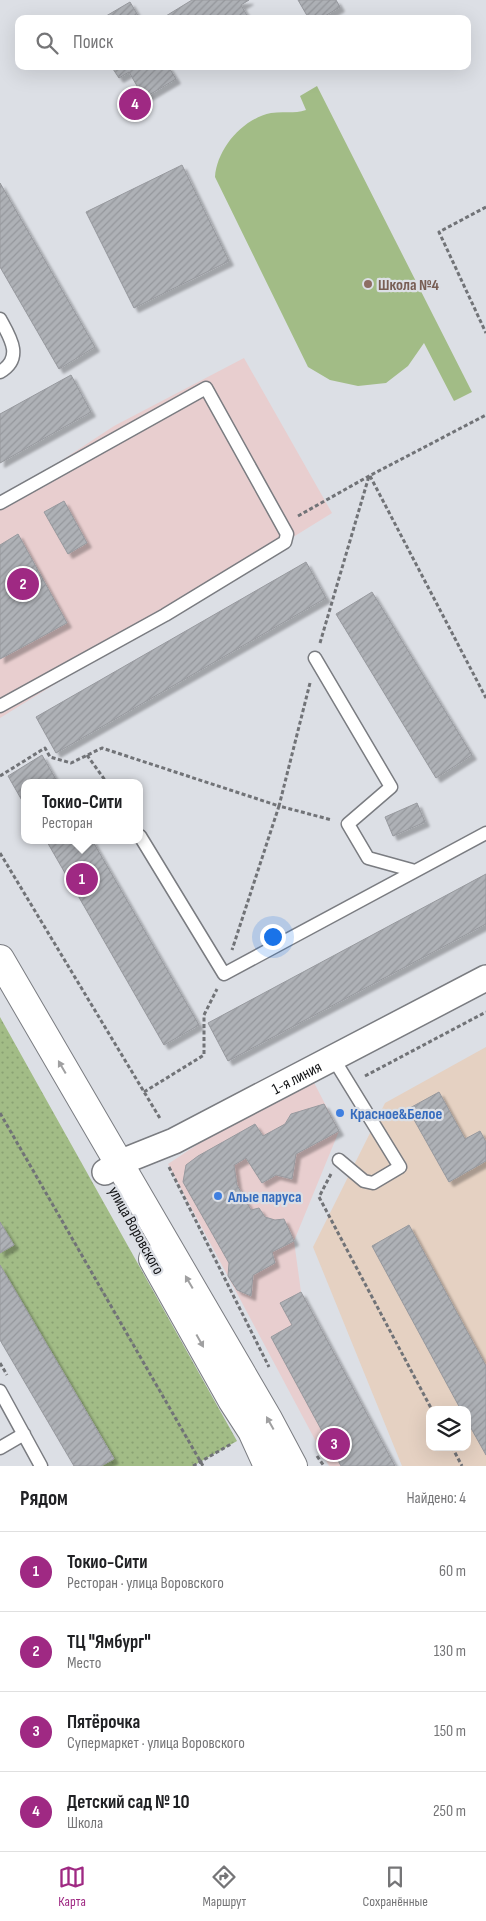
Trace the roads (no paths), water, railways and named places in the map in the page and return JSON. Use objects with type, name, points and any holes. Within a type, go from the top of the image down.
[{"type":"street","points":[[0,959],[112,1168],[268,1419],[293,1466]]},
{"type":"street","name":"1-я линия","points":[[112,1168],[174,1142],[486,978]]},
{"type":"street","name":"улица Воровского","points":[[0,996],[112,1168],[232,1400],[252,1431],[260,1463]]},
{"type":"lane","points":[[0,319],[13,343],[12,362],[0,372]]},
{"type":"lane","points":[[0,503],[206,388],[287,534],[285,542],[165,615],[0,706]]},
{"type":"lane","points":[[316,658],[391,788],[348,824],[368,858],[415,871]]},
{"type":"lane","points":[[143,841],[224,974],[486,833]]},
{"type":"lane","points":[[333,1058],[400,1167],[373,1183],[364,1181],[339,1160]]},
{"type":"lane","points":[[0,1391],[41,1466]]},
{"type":"lane","points":[[0,1448],[24,1434]]},
{"type":"place","name":"Детский сад № 10","points":[[135,104]]},
{"type":"place","name":"Школа №4","points":[[368,284]]},
{"type":"place","name":"ТЦ \"Ямбург\"","points":[[23,584]]},
{"type":"place","name":"Токио-Сити","points":[[82,879]]},
{"type":"place","name":"Красное&Белое","points":[[340,1113]]},
{"type":"place","name":"Алые паруса","points":[[218,1196]]},
{"type":"place","name":"Пятёрочка","points":[[334,1444]]}]
